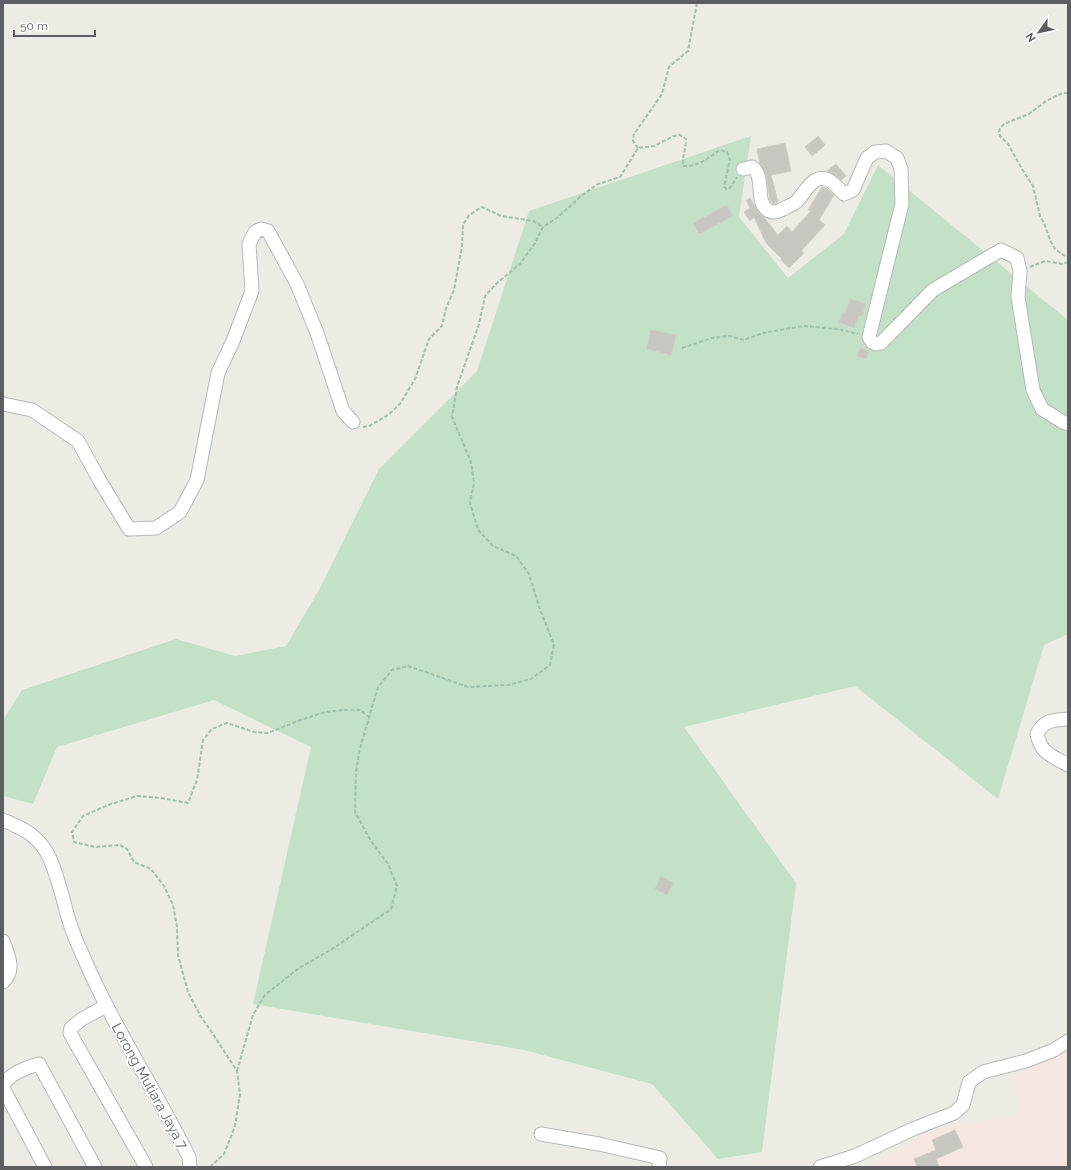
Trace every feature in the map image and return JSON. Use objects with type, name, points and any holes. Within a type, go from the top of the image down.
[{"type":"street","points":[[743,169],[752,167],[756,171],[764,206],[770,212],[777,212],[796,202],[807,187],[816,179],[830,180],[844,194],[853,190],[867,158],[875,152],[886,151],[897,158],[901,169],[902,204],[869,337],[872,342],[876,344],[881,343],[933,290],[1001,250],[1017,258],[1020,271],[1018,297],[1034,390],[1042,409],[1068,424]]},
{"type":"street","points":[[3,404],[32,410],[78,441],[129,529],[156,528],[180,512],[197,480],[218,373],[233,341],[252,291],[249,244],[255,232],[261,229],[268,231],[297,284],[317,333],[343,411],[353,422]]},
{"type":"street","points":[[1068,719],[1052,721],[1041,726],[1037,734],[1039,745],[1045,752],[1068,765]]},
{"type":"street","name":"Lorong Mutiara Jaya 7","points":[[3,820],[27,831],[36,838],[46,852],[53,865],[66,911],[83,956],[106,1006],[184,1146],[189,1157],[190,1167]]},
{"type":"street","points":[[3,940],[10,960],[11,971],[3,982]]},
{"type":"street","points":[[106,1006],[76,1023],[71,1028],[70,1033],[146,1167]]},
{"type":"street","points":[[820,1167],[855,1156],[913,1128],[954,1113],[963,1105],[969,1082],[983,1072],[1026,1061],[1054,1050],[1068,1041]]},
{"type":"street","points":[[45,1167],[3,1086],[6,1080],[29,1067],[39,1064],[95,1167]]},
{"type":"street","points":[[541,1134],[599,1144],[660,1162]]},
{"type":"path","points":[[638,148],[633,141],[634,134],[662,94],[669,67],[688,51],[698,3]]},
{"type":"path","points":[[1020,271],[1045,262],[1063,264],[1068,262],[1068,258],[1055,249],[1050,240],[1040,216],[1033,186],[1008,144],[1000,136],[1000,128],[1004,124],[1029,114],[1046,101],[1063,93],[1068,93]]},
{"type":"path","points":[[638,148],[654,146],[674,136],[680,135],[686,139],[686,146],[682,157],[683,166],[691,167],[701,163],[720,150],[727,152],[730,160],[724,186],[726,190],[730,188],[743,169]]},
{"type":"path","points":[[210,1167],[224,1154],[235,1126],[240,1094],[237,1071],[253,1015],[265,995],[299,968],[329,951],[391,909],[397,886],[388,864],[371,841],[355,812],[356,772],[360,748],[378,687],[392,670],[408,666],[468,687],[508,685],[531,679],[550,665],[554,644],[539,607],[529,574],[516,556],[493,546],[478,530],[470,503],[474,483],[471,462],[452,417],[457,387],[479,324],[485,296],[497,283],[520,264],[535,243],[543,227],[558,218],[581,196],[598,184],[620,177],[638,148]]},
{"type":"path","points":[[353,422],[363,426],[369,426],[388,415],[400,404],[415,379],[429,339],[442,326],[446,308],[454,290],[462,246],[463,225],[469,215],[482,207],[501,216],[534,221],[543,227]]},
{"type":"path","points":[[682,348],[712,338],[729,336],[744,340],[763,333],[803,326],[838,329],[869,337]]},
{"type":"path","points":[[237,1071],[201,1017],[188,992],[178,955],[177,927],[173,905],[164,886],[150,869],[134,862],[127,850],[120,845],[95,847],[74,842],[72,832],[83,816],[108,805],[137,796],[161,798],[188,803],[197,780],[203,740],[212,729],[227,723],[254,732],[268,733],[325,712],[360,710],[369,717]]},
{"type":"shaded area","points":[[1068,1048],[1068,1167],[875,1167],[874,1163],[931,1131],[1020,1114],[1016,1075]]},
{"type":"green space","points":[[751,136],[739,217],[788,278],[844,234],[878,165],[1068,320],[1068,634],[1044,645],[998,799],[855,686],[684,727],[796,883],[762,1152],[718,1159],[652,1084],[524,1050],[253,1004],[311,747],[214,700],[57,747],[33,804],[3,796],[3,720],[22,690],[176,639],[235,656],[286,646],[319,590],[379,469],[477,371],[529,211]]},
{"type":"building","points":[[818,136],[825,145],[812,156],[805,147]]},
{"type":"building","points":[[785,143],[791,171],[771,175],[778,202],[773,204],[770,200],[766,174],[760,164],[757,149]]},
{"type":"building","points":[[836,164],[846,176],[841,180],[834,174],[827,171]]},
{"type":"building","points":[[822,187],[834,195],[819,220],[825,225],[801,251],[804,253],[789,268],[766,243],[754,217],[750,221],[744,212],[750,208],[746,200],[750,198],[758,212],[764,217],[779,237],[778,235],[787,226],[792,232],[811,211],[808,210]]},
{"type":"building","points":[[727,205],[733,216],[699,234],[693,223]]},
{"type":"building","points":[[850,299],[866,304],[862,316],[859,315],[854,328],[839,322],[843,312],[845,313]]},
{"type":"building","points":[[651,330],[676,335],[671,355],[647,349]]},
{"type":"building","points":[[860,348],[869,351],[866,359],[857,356]]},
{"type":"building","points":[[661,876],[673,883],[667,895],[655,889]]},
{"type":"building","points":[[955,1130],[963,1147],[936,1159],[939,1167],[917,1167],[914,1159],[936,1150],[932,1140]]}]
